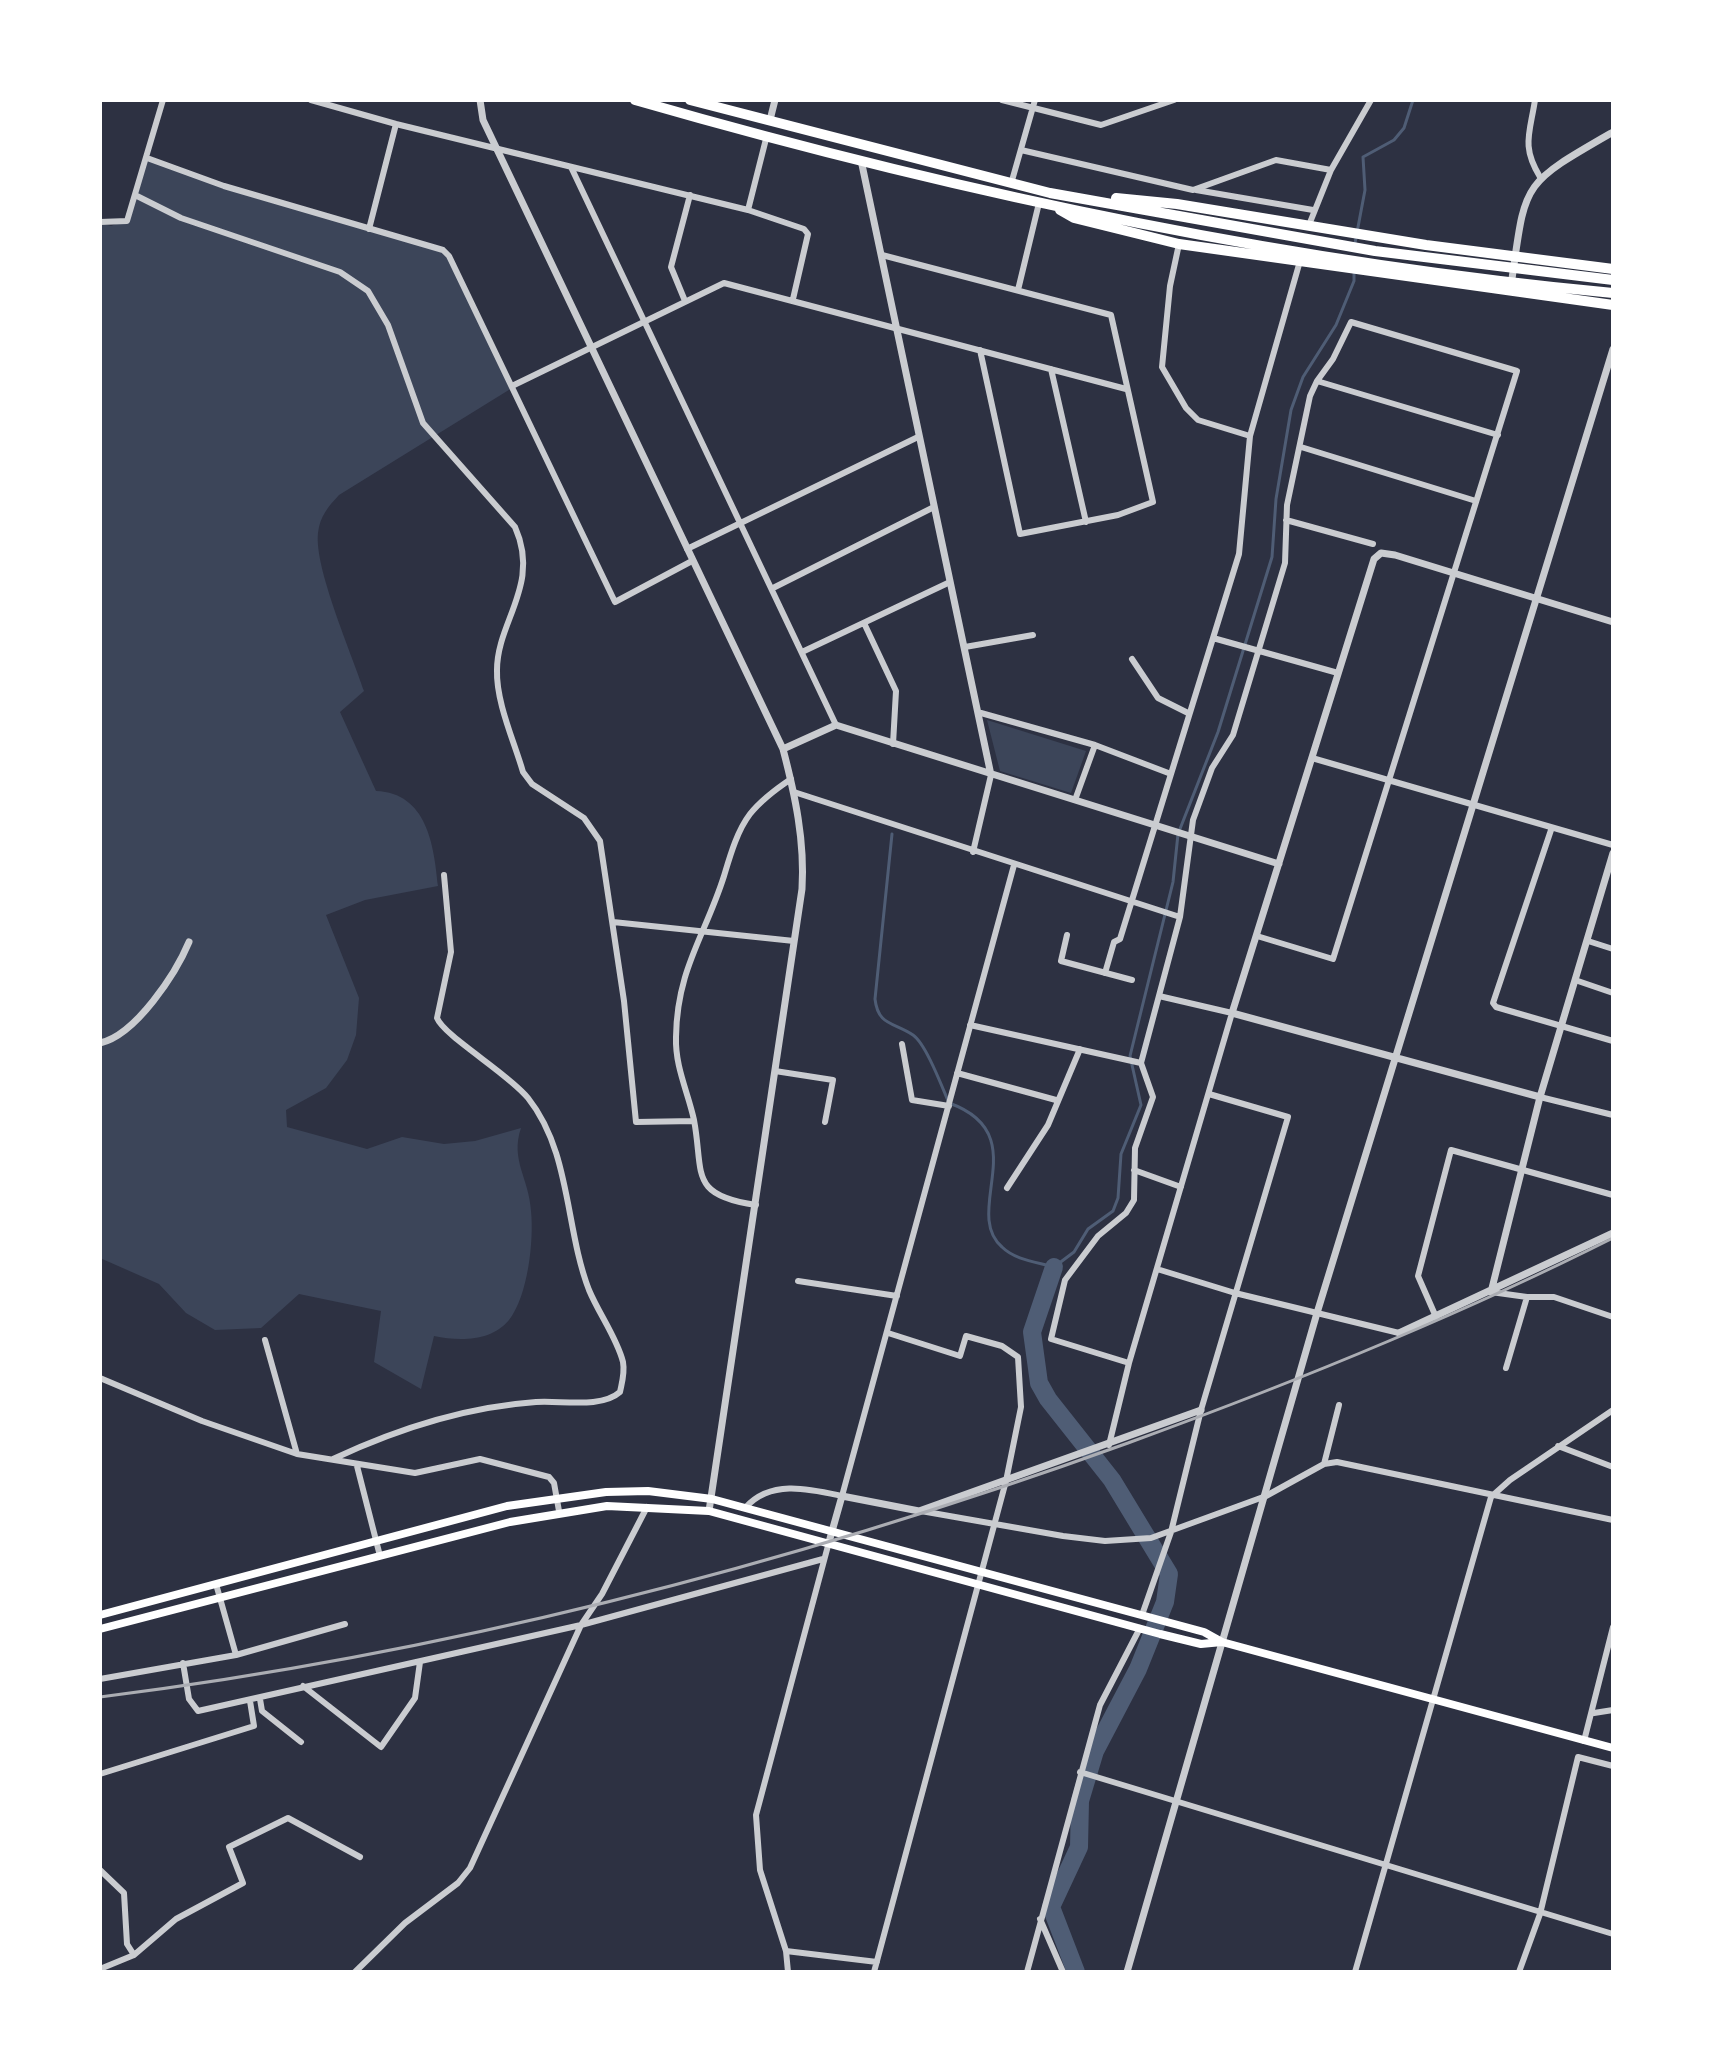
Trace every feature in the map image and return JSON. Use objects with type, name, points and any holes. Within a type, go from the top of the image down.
[{"type":"highway","points":[[635,100],[861,160],[1052,206],[1613,293]]},
{"type":"highway","points":[[690,100],[1011,184],[1339,251]]},
{"type":"highway","points":[[1050,193],[1177,204],[1515,258],[1613,269]]},
{"type":"highway","points":[[1052,206],[1074,218],[1179,244],[1510,293],[1613,305]]},
{"type":"highway","points":[[1461,269],[1613,280]]},
{"type":"main road","points":[[100,1615],[556,1497],[648,1491],[712,1499],[746,1507],[983,1570],[1204,1632],[1222,1642],[1435,1697],[1613,1748]]},
{"type":"main road","points":[[100,1629],[559,1511],[647,1507],[709,1511],[1160,1634],[1201,1644],[1222,1642]]},
{"type":"street","points":[[100,222],[127,221],[163,100]]},
{"type":"street","points":[[311,100],[396,124],[748,210],[804,229],[808,234],[793,299]]},
{"type":"street","points":[[480,100],[483,120],[589,348],[783,749],[794,792],[804,863],[709,1511]]},
{"type":"street","points":[[770,120],[775,100]]},
{"type":"street","points":[[1002,100],[1034,104],[1101,125],[1174,100]]},
{"type":"street","points":[[1309,226],[1331,170],[1371,100]]},
{"type":"street","points":[[1535,100],[1527,137],[1528,155],[1540,177]]},
{"type":"street","points":[[1011,184],[1034,104]]},
{"type":"street","points":[[369,229],[396,124]]},
{"type":"street","points":[[1510,293],[1522,207],[1540,177],[1613,132]]},
{"type":"street","points":[[748,210],[767,135]]},
{"type":"street","points":[[1021,150],[1193,190],[1313,210]]},
{"type":"street","points":[[147,158],[443,250],[449,256],[615,602],[692,561]]},
{"type":"street","points":[[861,160],[918,437],[981,713],[991,775],[973,852]]},
{"type":"street","points":[[1193,190],[1276,160],[1331,170]]},
{"type":"street","points":[[571,167],[836,725]]},
{"type":"street","points":[[135,195],[181,218],[340,272],[373,297],[388,325],[412,400],[423,423],[509,518],[520,538],[519,595],[499,655],[498,682],[527,778],[577,812],[596,833],[605,859],[636,1122],[694,1121]]},
{"type":"street","points":[[685,301],[671,267],[690,195]]},
{"type":"street","points":[[1018,290],[1039,203]]},
{"type":"street","points":[[1179,244],[1170,286],[1162,367],[1186,408],[1198,420],[1250,436]]},
{"type":"street","points":[[882,255],[1111,315],[1153,502],[1086,522],[1020,534],[980,350]]},
{"type":"street","points":[[1105,973],[1239,554],[1250,436],[1300,261]]},
{"type":"street","points":[[512,386],[724,283],[1126,389]]},
{"type":"street","points":[[1129,1363],[1051,1339],[1065,1280],[1098,1236],[1126,1213],[1134,1200],[1135,1148],[1153,1097],[1141,1063],[1180,917],[1190,835],[1212,768],[1233,735],[1285,563],[1286,520],[1310,396],[1351,322],[1517,371],[1333,959],[1257,936]]},
{"type":"street","points":[[1127,1972],[1317,1313],[1613,349]]},
{"type":"street","points":[[1051,369],[1086,522]]},
{"type":"street","points":[[1317,381],[1498,435]]},
{"type":"street","points":[[687,549],[918,437]]},
{"type":"street","points":[[1301,447],[1476,501]]},
{"type":"street","points":[[773,588],[934,507]]},
{"type":"street","points":[[1286,520],[1373,544]]},
{"type":"street","points":[[1109,1445],[1129,1363],[1232,1013],[1374,559],[1381,553],[1454,572],[1613,622]]},
{"type":"street","points":[[802,652],[950,582]]},
{"type":"street","points":[[864,623],[896,691],[893,745]]},
{"type":"street","points":[[965,647],[1033,635]]},
{"type":"street","points":[[1213,638],[1338,673]]},
{"type":"street","points":[[1132,659],[1158,698],[1188,713]]},
{"type":"street","points":[[981,713],[1095,745],[1171,774]]},
{"type":"street","points":[[783,749],[836,725],[1279,864]]},
{"type":"street","points":[[1075,800],[1095,745]]},
{"type":"street","points":[[1312,758],[1551,830],[1613,845]]},
{"type":"street","points":[[756,1205],[728,1201],[713,1192],[704,1180],[694,1148],[694,1121],[677,1063],[677,1015],[686,965],[703,932],[749,815],[768,794],[791,779]]},
{"type":"street","points":[[794,792],[1180,917]]},
{"type":"street","points":[[1551,830],[1493,1003],[1496,1007],[1613,1041]]},
{"type":"street","points":[[1491,1292],[1540,1097],[1613,853]]},
{"type":"street","points":[[788,1972],[786,1951],[760,1870],[756,1815],[823,1559],[888,1333],[1014,865]]},
{"type":"street","points":[[333,1459],[406,1428],[486,1407],[535,1402],[606,1401],[620,1392],[625,1371],[622,1357],[589,1290],[554,1145],[544,1123],[526,1096],[472,1048],[444,1030],[437,1018],[451,952],[444,875]]},
{"type":"street","points":[[613,922],[794,941]]},
{"type":"street","points":[[1067,935],[1061,961],[1132,980]]},
{"type":"street","points":[[1588,941],[1613,949]]},
{"type":"street","points":[[100,1043],[143,1013],[160,994],[189,942]]},
{"type":"street","points":[[1575,980],[1613,993]]},
{"type":"street","points":[[1159,996],[1613,1115]]},
{"type":"street","points":[[970,1025],[1141,1063]]},
{"type":"street","points":[[902,1044],[912,1100],[949,1106]]},
{"type":"street","points":[[1007,1188],[1048,1125],[1080,1049]]},
{"type":"street","points":[[775,1071],[833,1080],[825,1122]]},
{"type":"street","points":[[957,1073],[1056,1100]]},
{"type":"street","points":[[1144,1616],[1171,1532],[1201,1410],[1288,1117],[1209,1094]]},
{"type":"street","points":[[1436,1317],[1418,1276],[1451,1150],[1613,1195]]},
{"type":"street","points":[[1134,1170],[1181,1187]]},
{"type":"street","points":[[1157,1269],[1235,1293],[1399,1333],[1613,1233]]},
{"type":"street","points":[[798,1281],[897,1296]]},
{"type":"street","points":[[1491,1292],[1554,1297],[1613,1317]]},
{"type":"street","points":[[1506,1368],[1527,1297]]},
{"type":"street","points":[[874,1972],[983,1570],[1021,1407],[1018,1357],[1002,1346],[966,1336],[960,1356],[888,1333]]},
{"type":"street","points":[[265,1340],[297,1454]]},
{"type":"street","points":[[100,1378],[202,1421],[297,1454],[415,1473],[480,1459],[549,1477],[559,1511]]},
{"type":"street","points":[[1324,1464],[1339,1405]]},
{"type":"street","points":[[919,1511],[1201,1410]]},
{"type":"street","points":[[1355,1972],[1491,1497],[1558,1446],[1613,1410]]},
{"type":"street","points":[[1558,1446],[1613,1467]]},
{"type":"street","points":[[746,1507],[756,1496],[805,1488],[1063,1536],[1105,1541],[1151,1538],[1266,1496],[1324,1464],[1358,1465],[1491,1497],[1613,1520]]},
{"type":"street","points":[[357,1466],[380,1556]]},
{"type":"street","points":[[355,1972],[405,1923],[458,1883],[470,1868],[581,1625],[602,1594],[647,1507]]},
{"type":"street","points":[[184,1666],[189,1699],[198,1711],[581,1625],[823,1559]]},
{"type":"street","points":[[216,1584],[236,1655]]},
{"type":"street","points":[[100,1679],[236,1655],[345,1624]]},
{"type":"street","points":[[1584,1741],[1594,1713],[1613,1627]]},
{"type":"street","points":[[1027,1972],[1100,1705],[1142,1628]]},
{"type":"street","points":[[303,1686],[381,1747],[415,1698],[420,1662]]},
{"type":"street","points":[[260,1699],[262,1711],[301,1742]]},
{"type":"street","points":[[100,1774],[254,1726],[250,1701]]},
{"type":"street","points":[[1594,1713],[1613,1710]]},
{"type":"street","points":[[1519,1972],[1540,1914],[1578,1757],[1613,1766]]},
{"type":"street","points":[[1080,1772],[1613,1934]]},
{"type":"street","points":[[100,1969],[134,1955],[176,1919],[243,1883],[229,1847],[288,1818],[360,1857]]},
{"type":"street","points":[[100,1870],[124,1893],[127,1944],[134,1955]]},
{"type":"street","points":[[1040,1919],[1063,1972]]},
{"type":"street","points":[[786,1951],[877,1962]]},
{"type":"shaded area","points":[[145,159],[450,253],[512,388],[339,495],[325,512],[318,533],[318,548],[328,589],[364,691],[340,712],[376,791],[407,801],[425,824],[434,854],[438,886],[365,900],[326,915],[359,998],[356,1035],[347,1060],[326,1088],[286,1110],[287,1127],[367,1149],[402,1137],[444,1144],[475,1141],[521,1128],[519,1160],[530,1199],[532,1237],[525,1283],[516,1310],[502,1327],[484,1336],[454,1339],[434,1336],[421,1389],[374,1362],[381,1311],[299,1294],[261,1328],[215,1330],[186,1313],[159,1284],[100,1258],[100,223],[111,226],[124,221]]},
{"type":"shaded area","points":[[987,720],[1086,751],[1071,793],[1000,771]]},
{"type":"waterway","points":[[1355,243],[1365,190],[1363,157],[1394,140],[1404,128],[1413,100]]},
{"type":"waterway","points":[[892,834],[875,999],[877,1008],[883,1019],[918,1040],[949,1103],[975,1117],[988,1134],[993,1153],[989,1214],[992,1232],[1002,1247],[1013,1255],[1054,1267],[1074,1252],[1088,1229],[1113,1211],[1118,1198],[1121,1154],[1141,1105],[1130,1056],[1173,882],[1178,834],[1218,732],[1272,557],[1276,499],[1291,410],[1303,377],[1336,325],[1354,281],[1354,271]]},
{"type":"waterway","points":[[1054,1267],[1032,1332],[1039,1383],[1048,1399],[1112,1480],[1169,1574],[1165,1602],[1138,1669],[1095,1751],[1080,1801],[1079,1847],[1051,1907],[1076,1972]]},
{"type":"railway","points":[[100,1697],[362,1656],[492,1629],[750,1564],[877,1527],[1003,1487],[1251,1397],[1434,1322],[1613,1238]]}]
